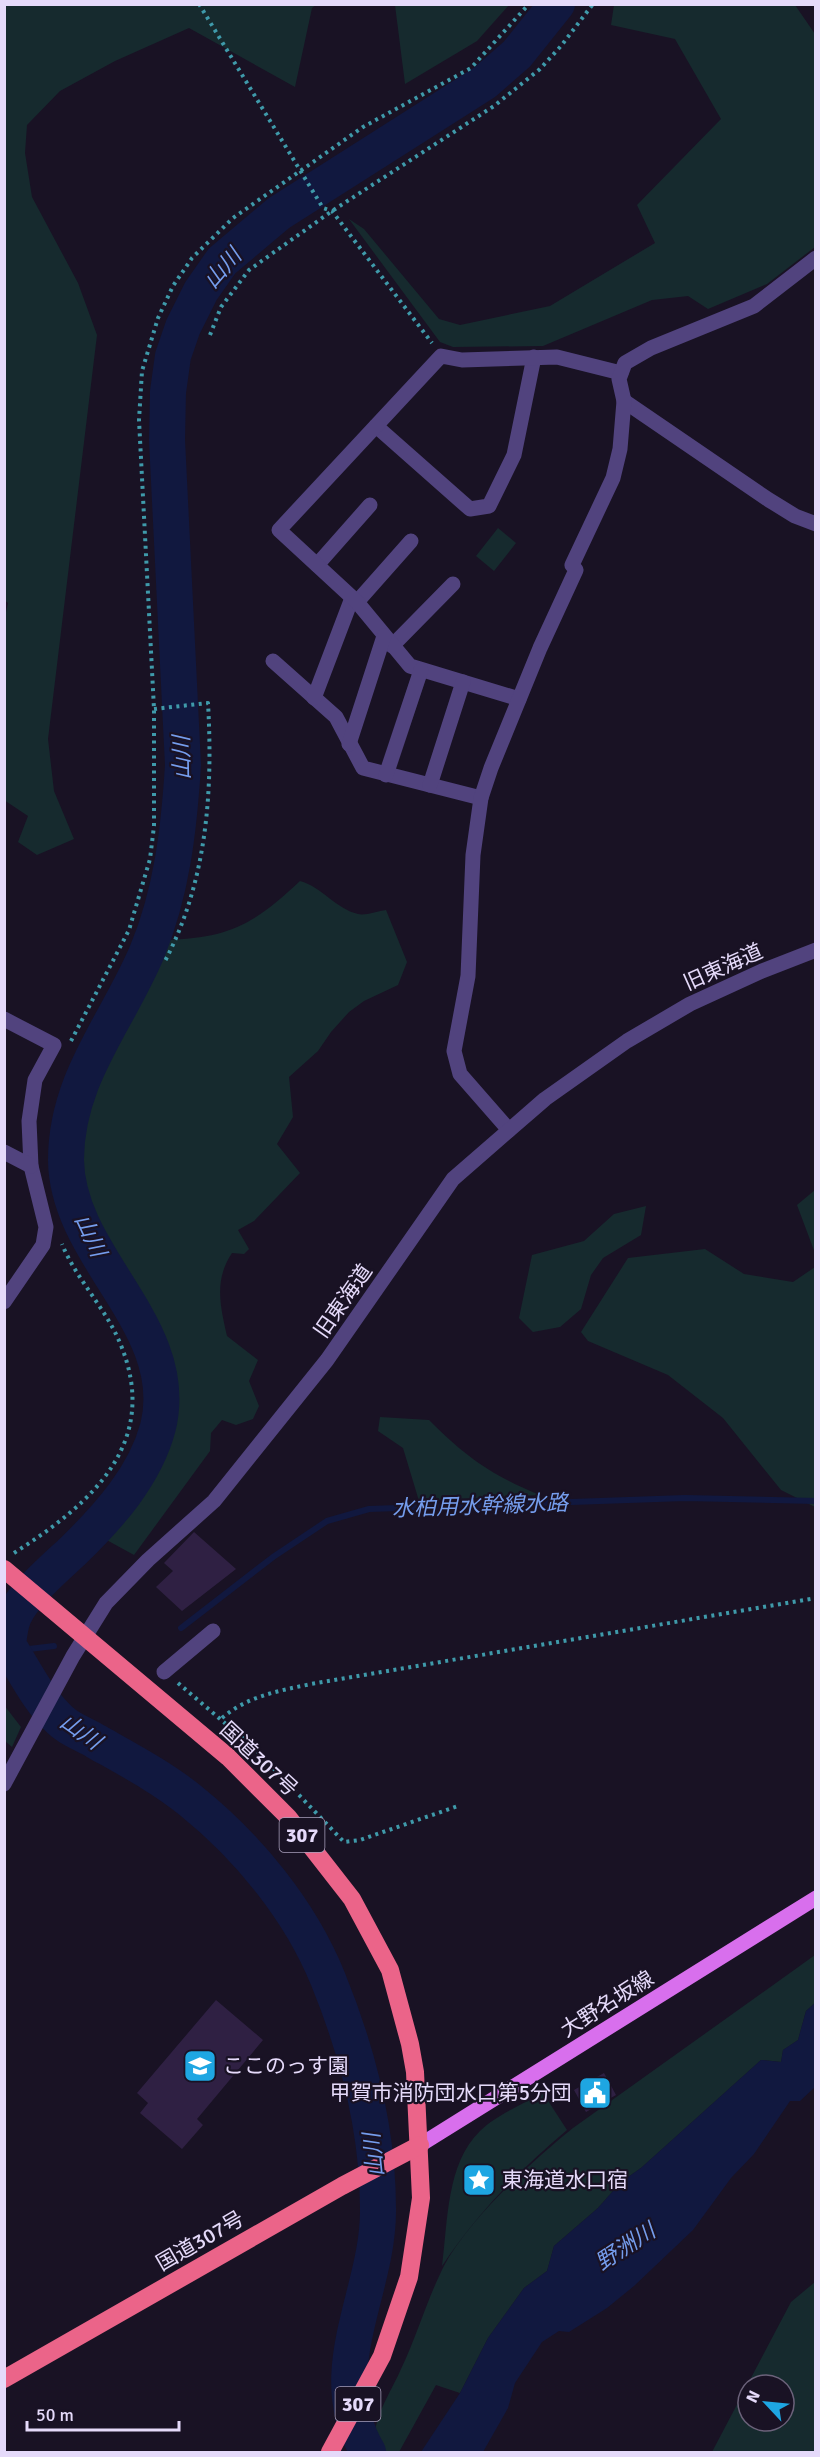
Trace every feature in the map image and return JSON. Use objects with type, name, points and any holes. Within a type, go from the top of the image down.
[{"type":"highway","name":"国道307号","points":[[9,1567],[83,1638],[228,1756],[288,1817],[352,1899],[390,1970],[415,2072],[421,2198],[409,2277],[382,2356],[330,2451]]},
{"type":"highway","name":"国道307号","points":[[4,2379],[342,2186],[420,2145]]},
{"type":"main road","name":"大野名坂線","points":[[420,2145],[816,1898]]},
{"type":"street","points":[[509,1130],[460,1074],[454,1051],[468,975],[473,855],[481,798],[519,699],[576,570],[572,564],[613,478],[620,449],[624,401],[619,379],[621,373],[625,363],[651,348],[754,306],[816,258]]},
{"type":"street","points":[[519,699],[410,666],[354,600],[279,530],[441,356],[462,360],[557,357],[621,373]]},
{"type":"street","points":[[376,426],[470,509],[489,506],[514,455],[534,357]]},
{"type":"street","points":[[624,401],[769,500],[795,516],[816,524]]},
{"type":"street","points":[[317,565],[370,505]]},
{"type":"street","points":[[314,698],[354,600],[411,541]]},
{"type":"street","points":[[349,744],[388,641],[453,584]]},
{"type":"street","points":[[273,661],[336,717],[363,768],[386,776],[481,798]]},
{"type":"street","points":[[386,776],[421,670]]},
{"type":"street","points":[[430,786],[464,682]]},
{"type":"street","name":"旧東海道","points":[[4,1784],[83,1638],[106,1604],[148,1560],[214,1501],[327,1360],[453,1179],[545,1099],[636,1035],[690,1004],[762,971],[816,950]]},
{"type":"street","points":[[4,1019],[54,1045],[35,1080],[28,1121],[31,1166],[46,1227],[43,1245],[4,1302]]},
{"type":"street","points":[[4,1152],[31,1166]]},
{"type":"street","points":[[164,1672],[213,1631]]},
{"type":"path","points":[[199,4],[323,208],[332,211],[441,356]]},
{"type":"path","points":[[70,1043],[129,930],[150,859],[156,796],[154,709],[139,420],[142,371],[158,318],[173,286],[192,258],[233,218],[363,127],[471,68],[529,4]]},
{"type":"path","points":[[210,335],[221,307],[249,270],[332,211],[516,89],[561,46],[593,4]]},
{"type":"path","points":[[154,709],[208,703],[210,786],[203,841],[195,888],[176,940],[165,961]]},
{"type":"path","points":[[9,1567],[109,1475],[124,1446],[131,1416],[132,1391],[127,1364],[119,1342],[60,1240]]},
{"type":"path","points":[[222,1718],[234,1707],[259,1695],[311,1684],[816,1598]]},
{"type":"path","points":[[164,1672],[222,1718],[324,1818],[345,1842],[360,1840],[458,1806]]},
{"type":"green space","points":[[5,4],[316,5],[312,8],[295,87],[189,28],[115,61],[60,91],[27,125],[25,153],[32,197],[78,283],[97,335],[48,739],[54,791],[74,839],[37,855],[18,842],[28,816],[4,800],[4,621],[8,603],[4,600]]},
{"type":"green space","points":[[395,4],[509,5],[477,41],[405,84]]},
{"type":"green space","points":[[614,5],[795,5],[815,34],[815,247],[767,284],[708,309],[688,296],[652,300],[543,346],[453,347],[440,342],[349,219],[364,229],[439,319],[460,325],[550,306],[655,243],[637,205],[721,119],[675,39],[611,25]]},
{"type":"green space","points":[[498,528],[516,543],[494,571],[476,556]]},
{"type":"green space","points":[[300,881],[358,914],[386,910],[407,962],[398,985],[364,1001],[349,1012],[318,1051],[289,1077],[293,1117],[277,1144],[300,1173],[254,1221],[238,1230],[249,1249],[244,1254],[232,1253],[223,1273],[220,1293],[227,1336],[258,1360],[249,1381],[259,1406],[253,1419],[236,1425],[222,1420],[211,1433],[210,1451],[134,1555],[103,1538],[138,1498],[154,1473],[166,1433],[169,1412],[167,1370],[163,1350],[147,1311],[105,1252],[84,1209],[74,1162],[73,1131],[76,1111],[90,1074],[142,989],[165,940],[207,936],[239,926],[268,909]]},
{"type":"green space","points":[[815,1190],[815,1253],[797,1205]]},
{"type":"green space","points":[[646,1206],[641,1235],[603,1258],[591,1275],[581,1309],[560,1327],[533,1332],[519,1318],[532,1255],[584,1241],[614,1214]]},
{"type":"green space","points":[[705,1249],[744,1274],[793,1282],[815,1267],[815,1507],[781,1490],[723,1418],[668,1375],[588,1341],[581,1332],[628,1258]]},
{"type":"green space","points":[[380,1417],[429,1420],[455,1445],[480,1464],[507,1480],[540,1495],[419,1501],[403,1448],[378,1431]]},
{"type":"green space","points":[[4,1705],[21,1727],[12,1747],[5,1741]]},
{"type":"green space","points":[[815,1955],[815,2003],[806,2011],[798,2040],[783,2050],[781,2062],[761,2060],[641,2168],[621,2182],[598,2208],[554,2246],[547,2271],[524,2288],[488,2338],[460,2393],[436,2385],[399,2452],[386,2452],[374,2441],[380,2413],[441,2272],[451,2253],[482,2214],[519,2175],[573,2128]]},
{"type":"green space","points":[[543,2093],[567,2130],[500,2194],[470,2228],[442,2266],[451,2194],[461,2160],[469,2144],[494,2120]]},
{"type":"green space","points":[[815,2282],[815,2452],[712,2452],[736,2406],[736,2433],[796,2433],[796,2373],[754,2373],[791,2302]]},
{"type":"water","name":"野洲川","points":[[815,2003],[815,2087],[800,2101],[790,2101],[754,2154],[731,2178],[693,2230],[634,2286],[607,2308],[569,2332],[559,2331],[542,2342],[515,2383],[508,2408],[483,2452],[421,2452],[460,2393],[488,2338],[524,2288],[547,2271],[554,2246],[598,2208],[621,2182],[641,2168],[761,2060],[781,2062],[783,2050],[798,2040],[806,2011]]},
{"type":"building","points":[[194,1532],[236,1569],[182,1611],[156,1587],[173,1571],[164,1563]]},
{"type":"building","name":"ここのっす園","points":[[216,2000],[263,2040],[197,2119],[203,2125],[182,2149],[140,2113],[148,2103],[137,2093]]},
{"type":"building","name":"甲賀市消防団水口第5分団","points":[[604,2073],[616,2095],[586,2112],[574,2090]]},
{"type":"waterway","name":"山川","points":[[368,2452],[355,2422],[349,2392],[350,2361],[376,2240],[377,2180],[370,2121],[357,2062],[328,1979],[303,1929],[287,1904],[252,1859],[233,1839],[191,1801],[169,1785],[64,1724],[38,1694],[8,1645],[12,1623],[18,1608],[40,1582],[100,1524],[124,1494],[144,1462],[158,1427],[161,1391],[154,1356],[140,1324],[84,1229],[71,1195],[66,1160],[68,1131],[74,1103],[95,1052],[147,952],[163,906],[173,860],[183,765],[167,440],[168,392],[173,356],[183,327],[201,291],[222,261],[279,213],[485,82],[517,54],[557,4]]},
{"type":"waterway","name":"水柏用水幹線水路","points":[[181,1628],[273,1557],[327,1521],[369,1509],[685,1498],[816,1501]]},
{"type":"waterway","name":"水柏用水幹線水路","points":[[4,1652],[54,1646]]},
{"type":"place","name":"ここのっす園","points":[[200,2066]]},
{"type":"place","name":"甲賀市消防団水口第5分団","points":[[595,2093]]},
{"type":"place","name":"東海道水口宿","points":[[479,2180]]}]
